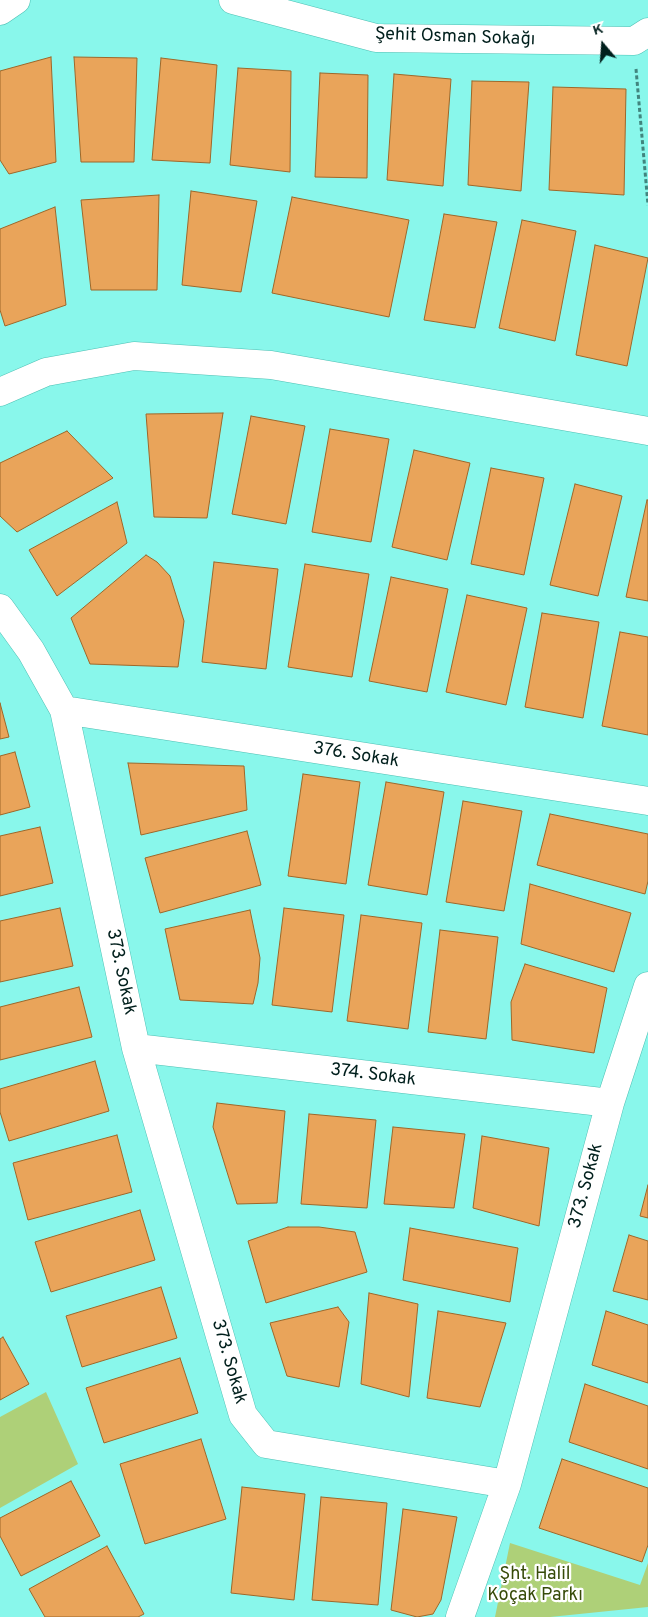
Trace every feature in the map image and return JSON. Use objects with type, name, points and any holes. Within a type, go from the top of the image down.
[{"type":"street","points":[[0,11],[16,0]]},
{"type":"street","name":"Şehit Osman Sokağı","points":[[233,0],[376,38],[641,37]]},
{"type":"street","points":[[0,392],[46,372],[134,356],[271,365],[648,431]]},
{"type":"street","name":"373. Sokak","points":[[0,608],[31,651],[64,710],[136,1048],[243,1415],[266,1444],[506,1484],[610,1103],[648,986]]},
{"type":"street","name":"376. Sokak","points":[[64,710],[648,801]]},
{"type":"street","name":"374. Sokak","points":[[136,1048],[610,1103]]},
{"type":"street","points":[[460,1617],[506,1484]]},
{"type":"path","points":[[641,37],[648,205]]},
{"type":"green space","points":[[46,1392],[78,1464],[0,1508],[0,1417]]},
{"type":"green space","name":"Şht. Halil Koçak Parkı","points":[[510,1543],[640,1585],[648,1563],[648,1607],[550,1617],[495,1617]]},
{"type":"building","points":[[51,57],[56,162],[9,174],[0,160],[0,71]]},
{"type":"building","points":[[74,57],[137,58],[134,162],[81,162]]},
{"type":"building","points":[[161,58],[217,65],[210,163],[152,160]]},
{"type":"building","points":[[238,68],[291,71],[290,172],[230,165]]},
{"type":"building","points":[[320,73],[368,75],[367,178],[315,177]]},
{"type":"building","points":[[394,74],[451,79],[443,186],[387,180]]},
{"type":"building","points":[[472,81],[529,82],[521,191],[468,185]]},
{"type":"building","points":[[553,87],[626,89],[624,195],[549,190]]},
{"type":"building","points":[[191,191],[257,201],[241,292],[182,285]]},
{"type":"building","points":[[159,195],[157,290],[91,290],[81,200]]},
{"type":"building","points":[[292,197],[409,220],[389,317],[272,293]]},
{"type":"building","points":[[55,207],[66,305],[5,326],[0,310],[0,229]]},
{"type":"building","points":[[444,214],[497,222],[475,328],[424,320]]},
{"type":"building","points":[[522,220],[576,231],[555,341],[499,328]]},
{"type":"building","points":[[595,245],[648,258],[627,366],[576,355]]},
{"type":"building","points":[[223,413],[207,518],[154,517],[146,414]]},
{"type":"building","points":[[251,416],[305,426],[286,524],[232,514]]},
{"type":"building","points":[[330,429],[389,439],[371,542],[312,532]]},
{"type":"building","points":[[67,431],[113,478],[17,532],[0,516],[0,463]]},
{"type":"building","points":[[414,450],[470,463],[447,560],[392,547]]},
{"type":"building","points":[[491,468],[544,478],[524,575],[471,564]]},
{"type":"building","points":[[575,484],[622,496],[598,596],[550,585]]},
{"type":"building","points":[[648,500],[648,601],[626,597]]},
{"type":"building","points":[[117,502],[127,543],[57,596],[29,550]]},
{"type":"building","points":[[146,555],[157,562],[170,576],[184,621],[178,667],[90,664],[71,618]]},
{"type":"building","points":[[214,562],[278,569],[266,669],[202,662]]},
{"type":"building","points":[[305,564],[369,574],[352,677],[288,667]]},
{"type":"building","points":[[391,577],[448,589],[427,692],[369,681]]},
{"type":"building","points":[[467,595],[527,608],[506,705],[446,692]]},
{"type":"building","points":[[542,613],[599,622],[583,718],[525,707]]},
{"type":"building","points":[[620,632],[648,637],[648,735],[602,726]]},
{"type":"building","points":[[0,703],[9,737],[0,739]]},
{"type":"building","points":[[15,752],[30,807],[0,815],[0,756]]},
{"type":"building","points":[[128,763],[244,766],[247,810],[141,835]]},
{"type":"building","points":[[303,774],[360,782],[346,884],[288,876]]},
{"type":"building","points":[[386,782],[444,792],[427,895],[368,885]]},
{"type":"building","points":[[463,801],[522,811],[504,911],[446,902]]},
{"type":"building","points":[[550,814],[648,834],[648,881],[645,894],[537,865]]},
{"type":"building","points":[[40,827],[53,883],[0,896],[0,836]]},
{"type":"building","points":[[247,831],[261,885],[160,913],[145,858]]},
{"type":"building","points":[[530,884],[631,913],[614,972],[521,944]]},
{"type":"building","points":[[60,908],[73,966],[0,982],[0,921]]},
{"type":"building","points":[[284,908],[344,915],[332,1012],[272,1005]]},
{"type":"building","points":[[250,910],[260,958],[258,983],[253,1004],[180,1000],[165,929]]},
{"type":"building","points":[[361,915],[422,923],[408,1029],[347,1021]]},
{"type":"building","points":[[440,930],[498,937],[486,1039],[428,1032]]},
{"type":"building","points":[[525,964],[607,988],[594,1053],[512,1040],[511,1002]]},
{"type":"building","points":[[79,987],[92,1037],[0,1060],[0,1007]]},
{"type":"building","points":[[95,1061],[109,1111],[9,1141],[0,1112],[0,1089]]},
{"type":"building","points":[[217,1103],[285,1111],[277,1203],[237,1204],[213,1127]]},
{"type":"building","points":[[309,1114],[376,1120],[367,1208],[301,1204]]},
{"type":"building","points":[[393,1127],[465,1134],[454,1208],[384,1204]]},
{"type":"building","points":[[117,1135],[132,1192],[28,1220],[13,1163]]},
{"type":"building","points":[[482,1136],[549,1148],[539,1226],[473,1208]]},
{"type":"building","points":[[648,1185],[648,1218],[640,1216]]},
{"type":"building","points":[[140,1210],[155,1260],[51,1292],[35,1242]]},
{"type":"building","points":[[288,1227],[319,1227],[355,1232],[367,1272],[266,1303],[248,1241]]},
{"type":"building","points":[[410,1228],[518,1248],[510,1302],[403,1280]]},
{"type":"building","points":[[629,1235],[648,1241],[648,1300],[613,1291]]},
{"type":"building","points":[[161,1287],[177,1338],[82,1367],[66,1316]]},
{"type":"building","points":[[369,1293],[418,1304],[409,1397],[361,1384]]},
{"type":"building","points":[[338,1307],[349,1322],[339,1387],[287,1376],[270,1323]]},
{"type":"building","points":[[438,1311],[506,1323],[480,1407],[427,1398]]},
{"type":"building","points":[[606,1311],[648,1325],[648,1383],[592,1365]]},
{"type":"building","points":[[3,1337],[29,1384],[0,1400],[0,1339]]},
{"type":"building","points":[[180,1358],[198,1413],[104,1443],[86,1388]]},
{"type":"building","points":[[585,1384],[648,1406],[648,1469],[569,1442]]},
{"type":"building","points":[[201,1439],[226,1519],[145,1544],[120,1464]]},
{"type":"building","points":[[562,1459],[648,1488],[648,1545],[642,1562],[539,1528]]},
{"type":"building","points":[[71,1481],[100,1536],[21,1576],[0,1536],[0,1518]]},
{"type":"building","points":[[242,1487],[305,1494],[294,1600],[231,1593]]},
{"type":"building","points":[[321,1497],[387,1503],[378,1605],[312,1600]]},
{"type":"building","points":[[403,1509],[457,1517],[441,1600],[433,1614],[417,1617],[391,1610]]},
{"type":"building","points":[[107,1546],[144,1614],[138,1617],[45,1617],[29,1589]]}]
